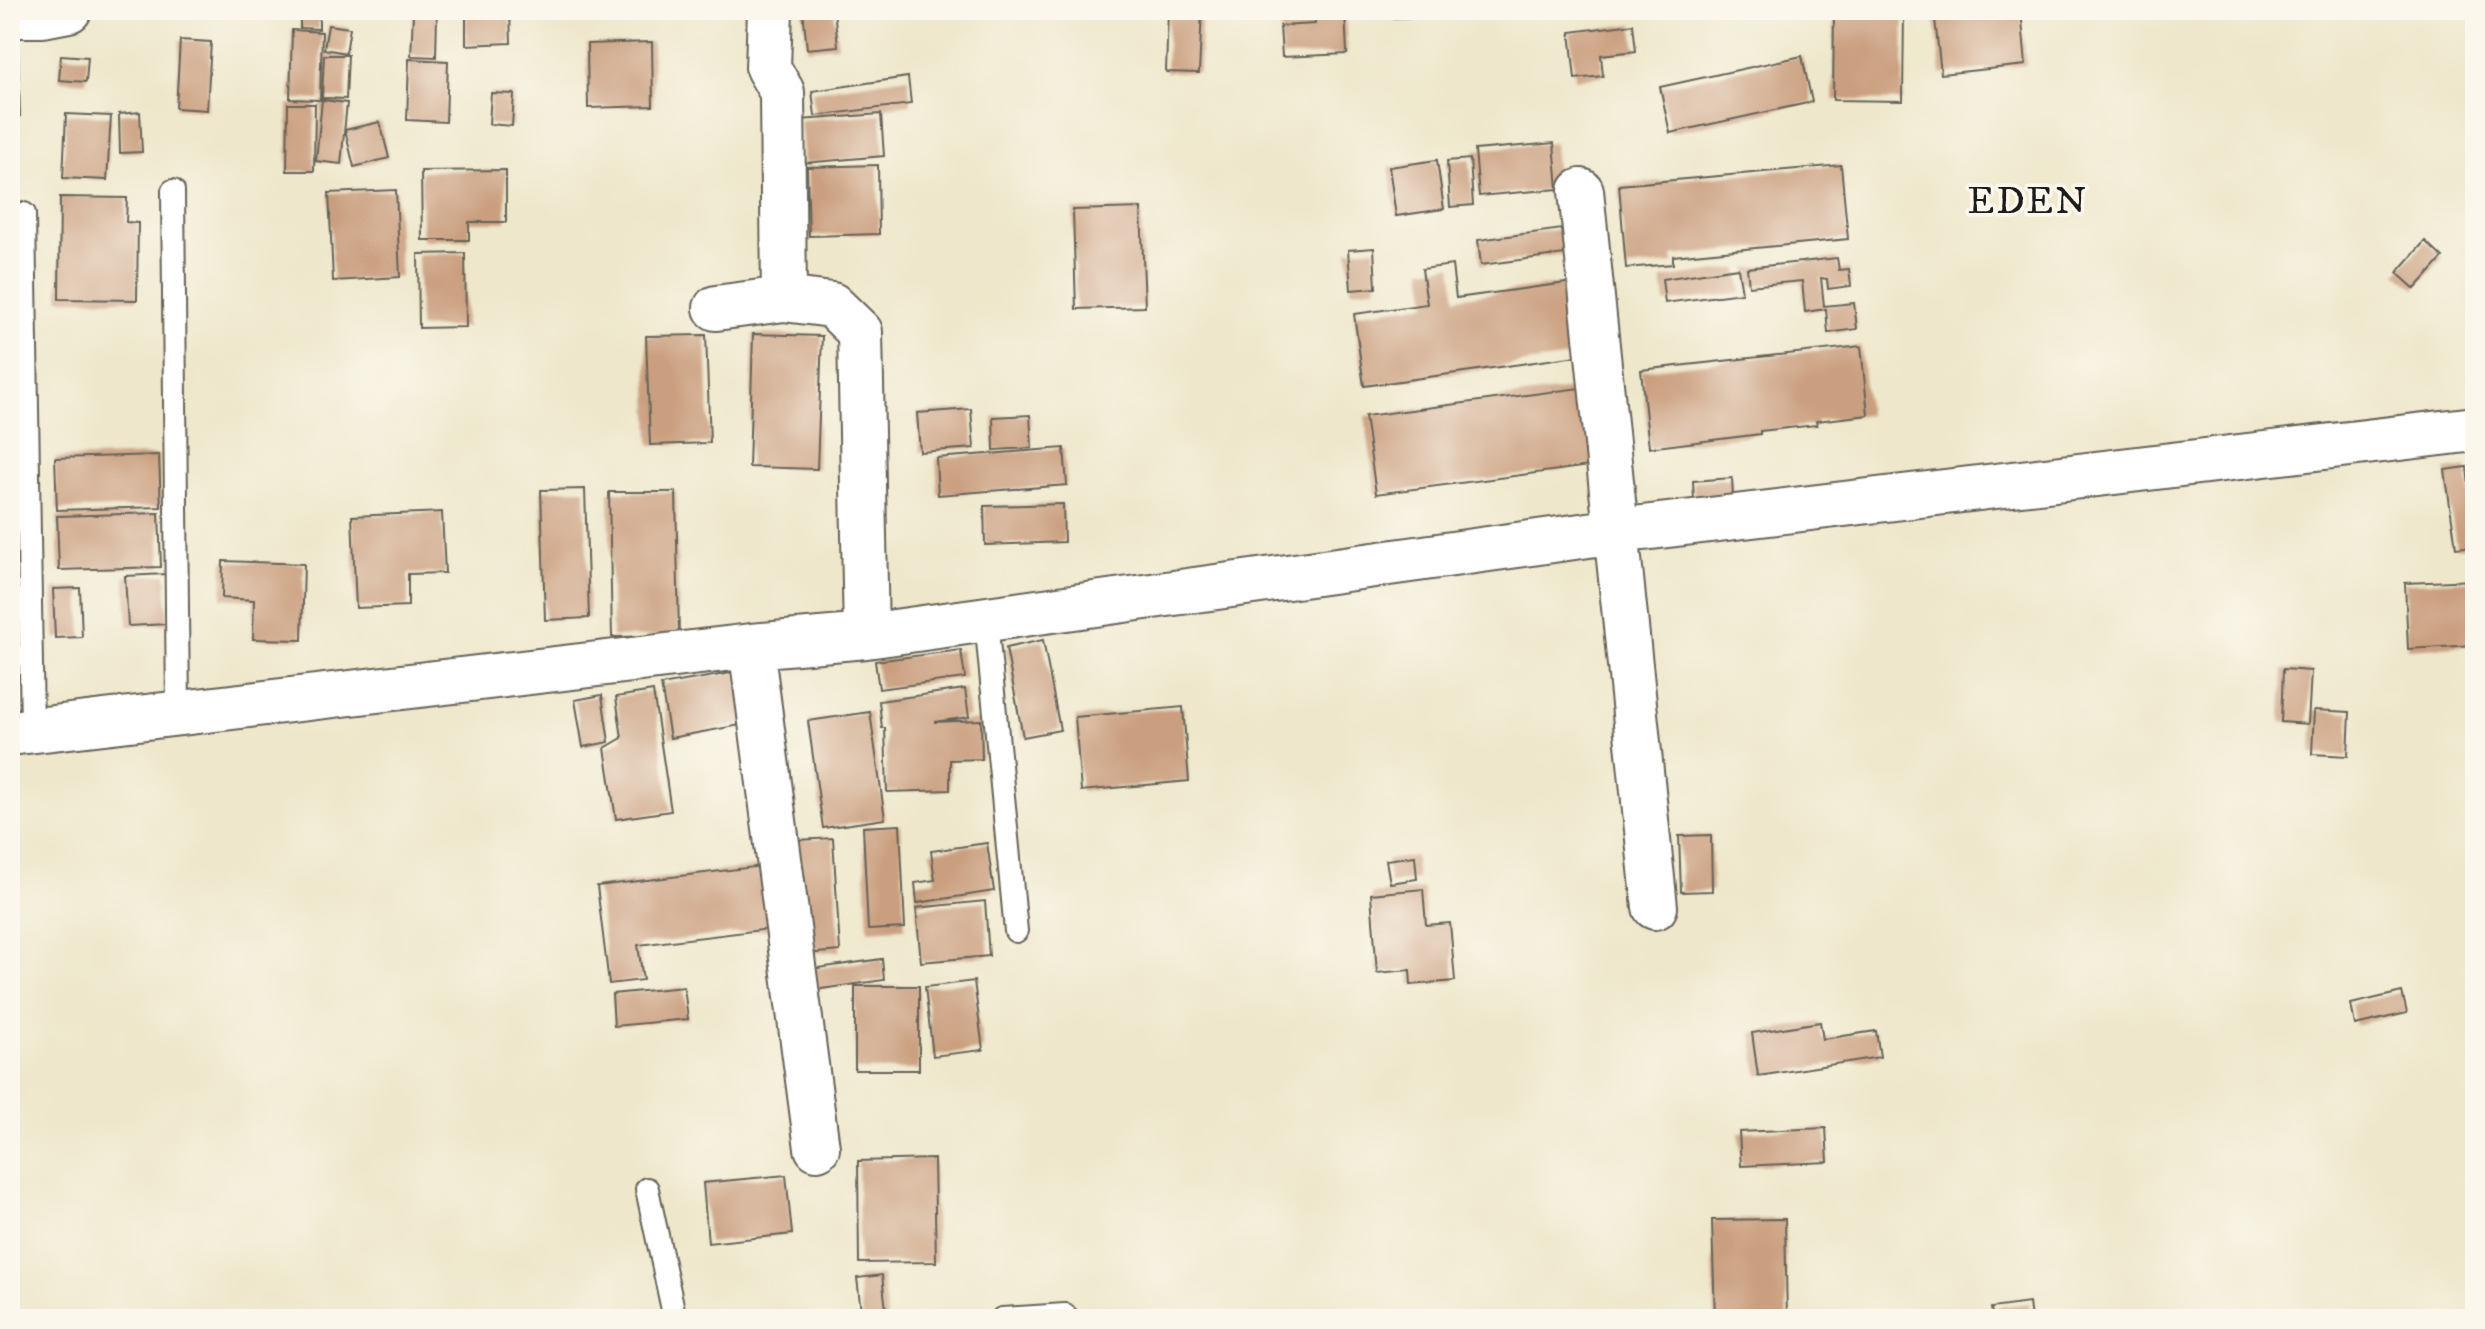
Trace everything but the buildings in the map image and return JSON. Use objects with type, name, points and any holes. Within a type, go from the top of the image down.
[{"type":"street","points":[[10,15],[43,15],[69,10]]},
{"type":"street","points":[[770,10],[768,68],[782,92],[784,299]]},
{"type":"street","points":[[1581,191],[1655,907]]},
{"type":"street","points":[[716,308],[784,299],[832,305],[860,332],[866,636]]},
{"type":"street","points":[[21,732],[751,646],[866,636],[1617,531],[2475,429]]},
{"type":"street","points":[[751,646],[817,1148]]},
{"type":"lane","points":[[173,191],[178,713]]},
{"type":"lane","points":[[21,732],[24,214]]},
{"type":"lane","points":[[986,620],[1016,931]]},
{"type":"lane","points":[[647,1189],[675,1319]]},
{"type":"lane","points":[[1002,1319],[1065,1315],[1068,1319]]},
{"type":"district","name":"EDEN","points":[[2028,200]]}]
